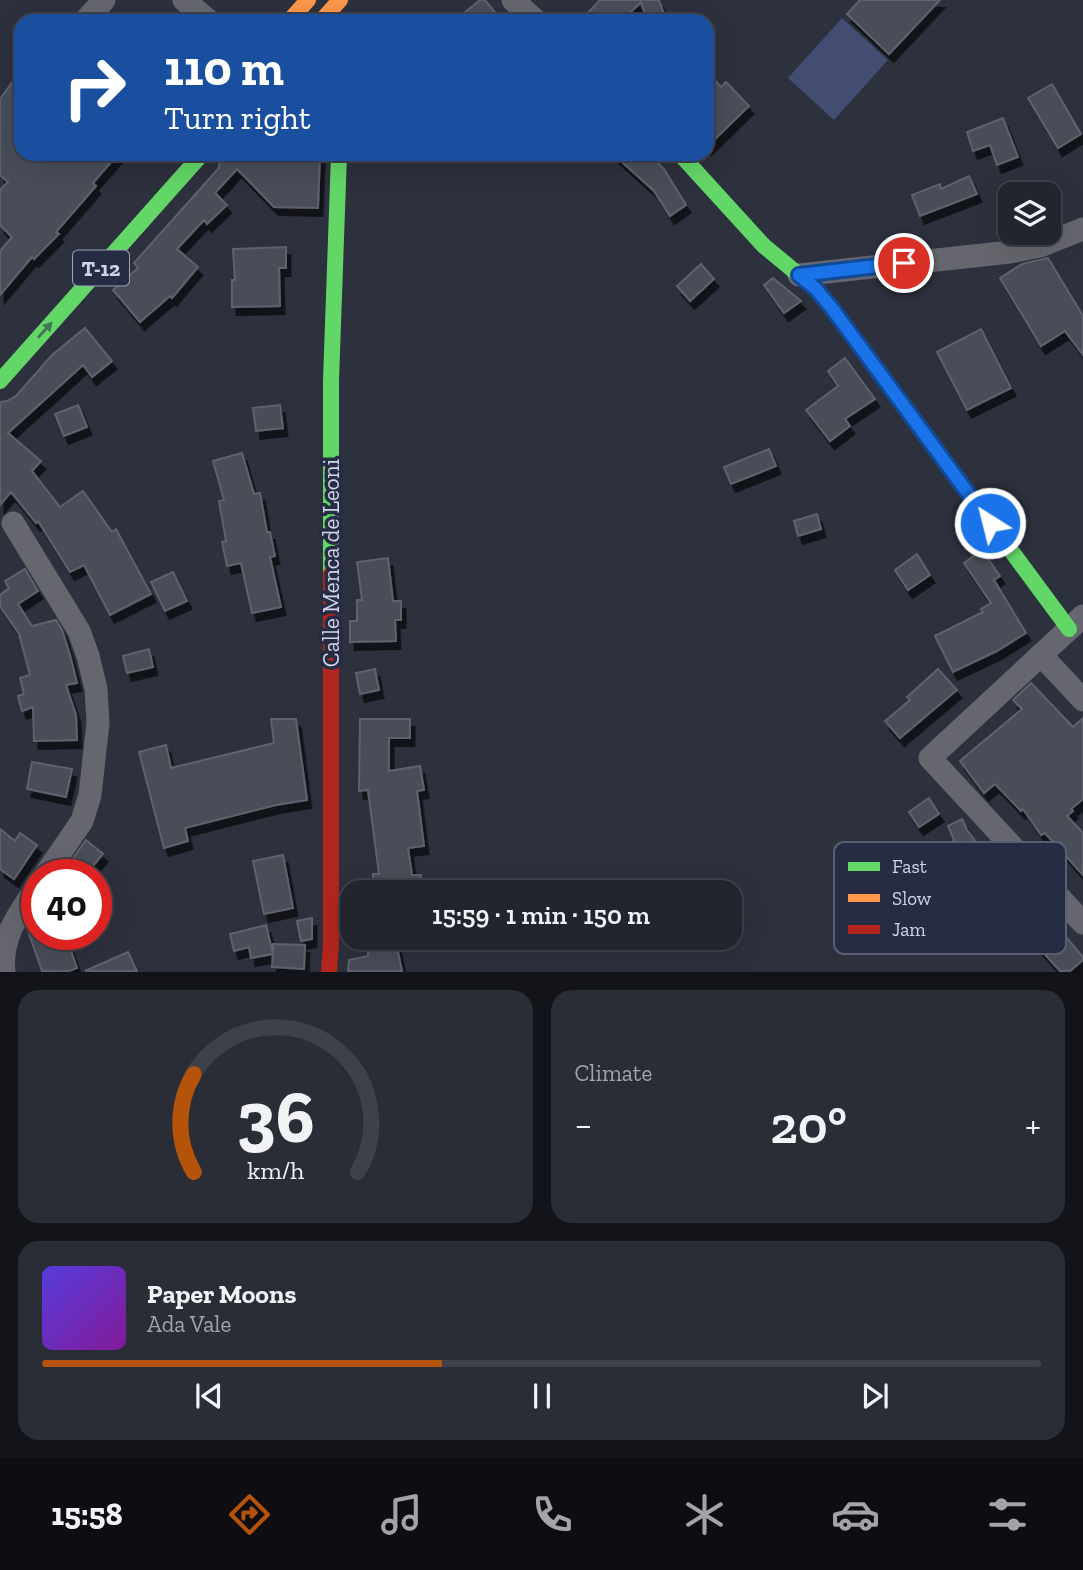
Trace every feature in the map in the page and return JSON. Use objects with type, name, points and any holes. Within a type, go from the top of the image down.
[{"type":"main road","points":[[295,14],[308,0]]},
{"type":"main road","points":[[328,14],[342,0]]},
{"type":"main road","name":"T-12","points":[[0,382],[196,161]]},
{"type":"main road","name":"Calle Menca de Leoni","points":[[329,971],[331,395],[339,161]]},
{"type":"main road","points":[[686,161],[764,246],[816,289],[1076,622]]},
{"type":"street","points":[[91,14],[104,0]]},
{"type":"street","points":[[184,0],[201,14]]},
{"type":"street","points":[[513,0],[528,14]]},
{"type":"street","points":[[799,275],[1010,252],[1079,238]]},
{"type":"street","points":[[13,523],[79,631],[96,689],[98,723],[90,795],[82,821],[56,859]]},
{"type":"street","points":[[1008,842],[930,758],[1076,622]]},
{"type":"street","points":[[1041,655],[1083,700]]},
{"type":"street","points":[[1066,905],[1083,923]]},
{"type":"street","points":[[4,971],[2,961],[5,938],[21,912]]},
{"type":"shaded area","points":[[842,18],[888,60],[834,120],[788,78]]},
{"type":"building","points":[[480,0],[485,0],[496,14],[463,14]]},
{"type":"building","points":[[600,0],[659,0],[664,14],[645,14],[641,2],[629,14],[587,14]]},
{"type":"building","points":[[860,0],[940,0],[889,54],[847,14]]},
{"type":"building","points":[[714,79],[721,87],[726,82],[749,106],[714,140]]},
{"type":"building","points":[[14,80],[14,161],[112,161],[93,183],[96,186],[56,232],[59,234],[34,259],[32,257],[0,295],[0,251],[12,237],[0,225],[0,190],[8,182],[0,175],[0,99]]},
{"type":"building","points":[[1052,84],[1081,134],[1058,148],[1028,98]]},
{"type":"building","points":[[1003,118],[1018,157],[997,165],[990,145],[973,151],[967,132]]},
{"type":"building","points":[[221,161],[320,161],[318,208],[274,207],[237,169],[215,193],[227,205],[207,224],[204,220],[177,249],[198,267],[172,298],[170,296],[140,322],[113,290],[138,268],[134,263],[218,169]]},
{"type":"building","points":[[621,161],[656,161],[664,169],[686,205],[670,216],[654,191]]},
{"type":"building","points":[[969,176],[977,194],[920,216],[912,195],[940,184],[941,189]]},
{"type":"building","points":[[286,247],[286,268],[279,268],[280,306],[232,307],[232,280],[235,280],[233,249]]},
{"type":"building","points":[[1048,258],[1083,316],[1083,355],[1065,331],[1041,346],[1000,278],[1022,264]]},
{"type":"building","points":[[701,264],[714,279],[690,301],[677,286]]},
{"type":"building","points":[[773,278],[801,301],[784,313],[764,285]]},
{"type":"building","points":[[85,328],[112,361],[92,377],[83,365],[8,433],[41,461],[32,471],[60,507],[83,491],[112,532],[116,529],[151,594],[110,615],[84,565],[70,572],[38,521],[36,523],[11,492],[0,505],[0,402],[16,396],[52,355]]},
{"type":"building","points":[[981,329],[1011,388],[967,410],[937,352]]},
{"type":"building","points":[[845,358],[875,399],[845,419],[850,426],[830,441],[806,410],[838,386],[828,371]]},
{"type":"building","points":[[78,405],[87,427],[64,436],[55,414]]},
{"type":"building","points":[[280,405],[283,428],[256,431],[253,408]]},
{"type":"building","points":[[769,449],[776,466],[731,484],[724,467]]},
{"type":"building","points":[[242,453],[254,494],[260,493],[267,532],[270,532],[275,556],[270,557],[281,607],[252,613],[241,563],[227,566],[219,501],[224,500],[213,461]]},
{"type":"building","points":[[817,514],[821,529],[798,536],[794,521]]},
{"type":"building","points":[[982,550],[1000,576],[994,580],[1026,633],[997,651],[953,672],[935,636],[983,612],[981,609],[991,603],[964,563]]},
{"type":"building","points":[[917,554],[930,575],[908,590],[895,570]]},
{"type":"building","points":[[388,558],[393,601],[401,601],[401,620],[395,620],[396,641],[350,642],[350,621],[357,621],[357,600],[362,600],[357,562]]},
{"type":"building","points":[[25,569],[38,591],[18,604],[32,626],[56,620],[70,655],[77,683],[66,685],[76,715],[77,740],[34,741],[33,707],[22,711],[18,696],[24,694],[20,678],[30,675],[19,634],[0,606],[0,595],[9,588],[5,581]]},
{"type":"building","points":[[173,572],[187,601],[165,611],[151,582]]},
{"type":"building","points":[[149,649],[153,667],[127,673],[123,656]]},
{"type":"building","points":[[375,669],[379,690],[360,694],[356,673]]},
{"type":"building","points":[[938,669],[957,690],[900,738],[885,721],[910,700],[907,697]]},
{"type":"building","points":[[1031,683],[1073,727],[1083,718],[1083,799],[1067,816],[1083,833],[1083,875],[1066,856],[1066,842],[1053,842],[1045,833],[1041,835],[1023,809],[1021,811],[995,784],[984,793],[960,761],[1022,709],[1013,700]]},
{"type":"building","points":[[271,719],[296,719],[307,800],[185,828],[188,841],[164,848],[139,752],[166,745],[171,768],[274,743]]},
{"type":"building","points":[[360,719],[410,719],[410,738],[389,738],[389,771],[420,766],[424,790],[417,791],[424,846],[408,848],[412,875],[421,875],[421,880],[373,880],[373,874],[379,874],[368,790],[359,791]]},
{"type":"building","points":[[32,762],[72,769],[66,797],[27,789]]},
{"type":"building","points":[[929,798],[939,814],[919,827],[909,812]]},
{"type":"building","points":[[962,819],[976,842],[952,842],[954,840],[948,826]]},
{"type":"building","points":[[0,829],[15,841],[20,833],[37,845],[28,859],[21,859],[21,869],[14,879],[0,869]]},
{"type":"building","points":[[86,840],[103,854],[99,859],[72,859]]},
{"type":"building","points":[[283,855],[293,908],[264,914],[253,861]]},
{"type":"building","points":[[312,918],[312,939],[301,941],[297,921]]},
{"type":"building","points":[[266,925],[273,954],[251,958],[249,947],[234,951],[230,934]]},
{"type":"building","points":[[1066,937],[1083,960],[1070,971],[1060,971],[1045,954],[1066,954]]},
{"type":"building","points":[[273,944],[305,945],[304,969],[272,967]]},
{"type":"building","points":[[35,950],[71,950],[77,968],[69,971],[42,971]]},
{"type":"building","points":[[368,950],[398,950],[402,971],[348,971],[349,960],[368,956]]},
{"type":"building","points":[[128,952],[137,971],[85,971]]},
{"type":"traffic: fast","points":[[0,381],[196,161]]},
{"type":"traffic: fast","points":[[331,574],[331,381],[339,161]]},
{"type":"traffic: fast","points":[[686,161],[764,246],[816,289],[831,307],[1069,629]]},
{"type":"traffic: slow","points":[[295,14],[308,0]]},
{"type":"traffic: slow","points":[[327,14],[340,0]]},
{"type":"traffic: jam","points":[[329,972],[331,574]]},
{"type":"route","points":[[904,263],[799,275],[816,289],[831,307],[990,523]]}]
